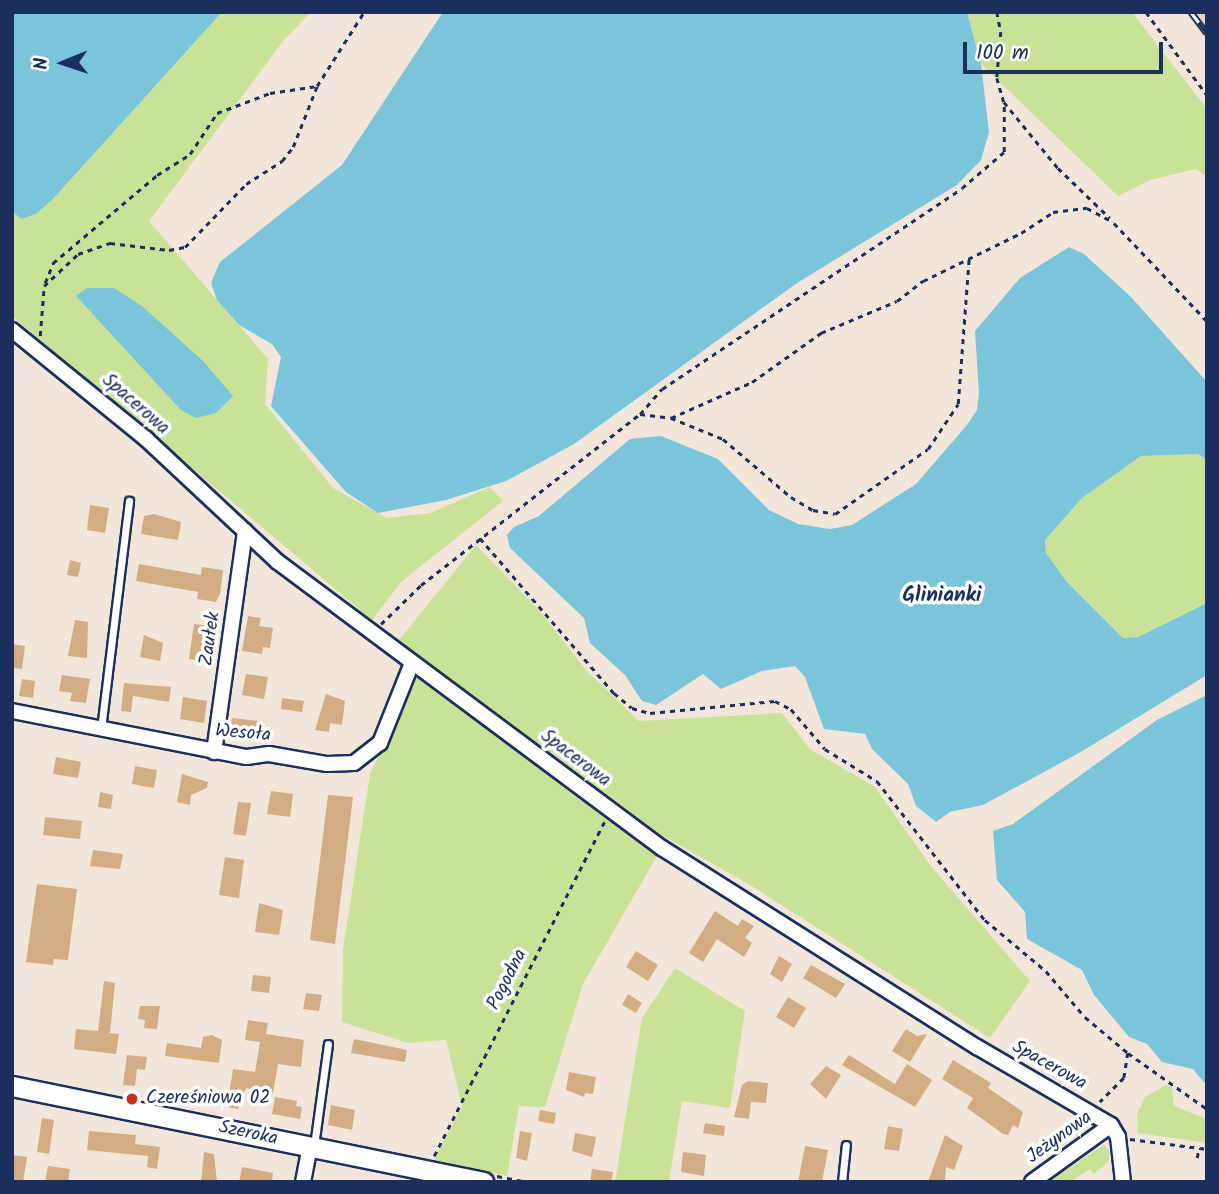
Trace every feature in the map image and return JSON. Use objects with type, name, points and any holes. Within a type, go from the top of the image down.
[{"type":"street","name":"Spacerowa","points":[[12,330],[38,346],[246,531],[371,634],[610,810],[967,1041],[1090,1111],[1114,1131]]},
{"type":"street","name":"Zaułek","points":[[214,752],[246,531]]},
{"type":"street","name":"Wesoła","points":[[12,711],[214,752],[327,764],[354,763],[380,743],[412,663]]},
{"type":"street","name":"Szeroka","points":[[12,1086],[484,1182]]},
{"type":"street","points":[[1114,1131],[1122,1182]]},
{"type":"street","name":"Jeżynowa","points":[[1032,1182],[1114,1131]]},
{"type":"street","points":[[303,1182],[312,1146]]},
{"type":"lane","points":[[101,730],[130,501]]},
{"type":"lane","points":[[312,1146],[328,1044]]},
{"type":"lane","points":[[842,1182],[846,1145]]},
{"type":"path","points":[[44,286],[92,246],[110,243],[169,250],[197,239],[246,184],[282,161],[293,147],[317,86],[364,12]]},
{"type":"path","points":[[371,634],[421,585],[640,414],[662,388],[962,188],[1004,152],[1004,102],[997,78],[1001,33],[997,12]]},
{"type":"path","points":[[1146,12],[1207,95]]},
{"type":"path","points":[[38,346],[44,286],[53,263],[157,175],[190,154],[217,113],[270,93],[317,86]]},
{"type":"path","points":[[1004,102],[1058,168],[1207,320]]},
{"type":"path","points":[[671,418],[752,383],[821,332],[897,301],[923,281],[1021,233],[1053,212],[1087,208],[1113,222]]},
{"type":"path","points":[[640,414],[671,418],[723,439],[791,498],[813,510],[835,514],[928,449],[958,404],[969,259]]},
{"type":"path","points":[[480,538],[614,693],[632,708],[650,713],[775,701],[791,709],[825,749],[877,781],[985,919],[1046,971],[1085,1017],[1128,1053],[1207,1109]]},
{"type":"path","name":"Pogodna","points":[[431,1162],[610,810]]},
{"type":"path","points":[[1090,1111],[1124,1078],[1128,1053]]},
{"type":"path","points":[[1114,1131],[1207,1149]]},
{"type":"path","points":[[1197,1158],[1199,1147]]},
{"type":"shaded area","points":[[1185,12],[1207,12],[1207,41]]},
{"type":"green space","points":[[222,12],[311,12],[284,40],[149,221],[268,359],[265,404],[333,488],[387,518],[430,513],[490,487],[503,501],[402,581],[372,620],[12,316],[12,211],[21,219],[36,214],[53,199]]},
{"type":"green space","points":[[967,12],[1132,12],[1207,109],[1207,177],[1196,169],[1151,180],[1118,196],[981,64]]},
{"type":"green space","points":[[1198,454],[1207,460],[1207,603],[1138,637],[1123,638],[1066,581],[1046,553],[1045,540],[1082,498],[1141,456]]},
{"type":"green space","points":[[476,545],[539,610],[585,669],[639,721],[782,713],[810,749],[875,787],[930,865],[1030,981],[990,1038],[750,885],[628,816],[395,645]]},
{"type":"green space","points":[[417,678],[439,689],[660,851],[583,984],[545,1107],[519,1106],[507,1176],[434,1160],[462,1106],[446,1040],[408,1043],[342,1022],[343,950],[370,774]]},
{"type":"green space","points":[[675,968],[745,1011],[730,1108],[682,1101],[669,1182],[615,1182],[642,1018]]},
{"type":"green space","points":[[1166,1085],[1172,1087],[1174,1106],[1207,1119],[1207,1143],[1138,1133],[1137,1114],[1145,1097]]},
{"type":"green space","points":[[1104,1145],[1109,1150],[1109,1161],[1094,1174],[1090,1169],[1070,1182],[1048,1182]]},
{"type":"water","points":[[12,12],[222,12],[53,199],[36,214],[21,219],[12,211]]},
{"type":"water","points":[[443,12],[967,12],[981,64],[989,132],[981,160],[957,185],[797,283],[574,444],[506,481],[446,500],[378,513],[346,492],[271,406],[281,357],[272,344],[239,325],[217,300],[211,283],[220,262],[342,165]]},
{"type":"water","points":[[1069,247],[1084,254],[1131,297],[1207,382],[1207,460],[1198,454],[1141,456],[1082,498],[1045,540],[1046,553],[1066,581],[1123,638],[1138,637],[1207,603],[1207,675],[1079,753],[983,805],[950,812],[936,822],[916,806],[908,784],[872,749],[865,734],[824,729],[805,677],[795,666],[762,671],[721,689],[703,674],[656,705],[642,701],[625,675],[590,643],[584,618],[510,548],[507,535],[514,527],[539,516],[630,439],[661,436],[718,459],[769,510],[798,524],[830,529],[852,525],[916,484],[967,425],[977,410],[979,393],[975,331],[1020,278]]},
{"type":"water","points":[[87,288],[114,288],[142,306],[203,361],[233,396],[216,413],[196,418],[181,410],[76,296]]},
{"type":"water","points":[[1207,695],[1207,1086],[1193,1069],[1162,1062],[1147,1044],[1129,1037],[1094,995],[1082,970],[1027,939],[1025,912],[997,880],[993,831],[1013,824],[1157,720]]},
{"type":"building","points":[[90,505],[109,508],[105,533],[87,530]]},
{"type":"building","points":[[154,514],[181,522],[178,540],[141,534],[144,516]]},
{"type":"building","points":[[70,560],[81,563],[78,577],[67,575]]},
{"type":"building","points":[[139,564],[201,575],[202,567],[223,570],[220,594],[216,602],[197,599],[198,592],[136,581]]},
{"type":"building","points":[[248,616],[261,618],[259,626],[273,628],[270,648],[263,647],[262,654],[242,651]]},
{"type":"building","points":[[75,620],[88,622],[87,658],[68,656]]},
{"type":"building","points":[[194,624],[211,626],[213,644],[206,661],[189,659]]},
{"type":"building","points":[[144,635],[163,643],[160,661],[140,657]]},
{"type":"building","points":[[12,644],[25,646],[22,669],[12,668]]},
{"type":"building","points":[[246,674],[268,677],[264,699],[242,695]]},
{"type":"building","points":[[62,675],[90,679],[86,703],[70,701],[72,693],[59,691]]},
{"type":"building","points":[[22,679],[35,681],[33,698],[19,696]]},
{"type":"building","points":[[124,683],[171,687],[169,702],[133,696],[131,712],[121,711]]},
{"type":"building","points":[[326,694],[345,701],[342,725],[330,723],[329,732],[315,730]]},
{"type":"building","points":[[183,697],[207,701],[204,723],[180,719]]},
{"type":"building","points":[[282,698],[304,701],[302,712],[281,709]]},
{"type":"building","points":[[232,718],[259,721],[256,737],[230,734]]},
{"type":"building","points":[[56,757],[81,762],[78,778],[53,774]]},
{"type":"building","points":[[135,766],[157,770],[154,788],[132,784]]},
{"type":"building","points":[[182,774],[208,782],[207,788],[191,795],[190,805],[177,802]]},
{"type":"building","points":[[271,791],[293,794],[290,817],[267,814]]},
{"type":"building","points":[[100,792],[113,795],[111,809],[98,807]]},
{"type":"building","points":[[328,795],[353,797],[335,944],[310,940]]},
{"type":"building","points":[[238,802],[251,803],[246,836],[233,834]]},
{"type":"building","points":[[45,817],[82,821],[80,839],[43,835]]},
{"type":"building","points":[[93,850],[123,854],[120,869],[90,866]]},
{"type":"building","points":[[225,857],[244,860],[239,898],[219,895]]},
{"type":"building","points":[[37,884],[77,889],[68,960],[54,959],[53,965],[26,962]]},
{"type":"building","points":[[259,903],[283,910],[279,935],[255,932]]},
{"type":"building","points":[[715,911],[738,926],[742,919],[754,926],[745,938],[752,943],[744,957],[717,939],[703,962],[689,953]]},
{"type":"building","points":[[636,951],[658,965],[648,981],[626,967]]},
{"type":"building","points":[[779,956],[792,964],[782,982],[770,974]]},
{"type":"building","points":[[811,965],[845,984],[836,998],[803,978]]},
{"type":"building","points":[[253,975],[271,977],[269,993],[251,991]]},
{"type":"building","points":[[104,981],[115,983],[110,1033],[119,1034],[116,1054],[74,1049],[76,1029],[98,1031]]},
{"type":"building","points":[[306,993],[322,995],[319,1011],[303,1009]]},
{"type":"building","points":[[628,994],[642,1003],[636,1013],[622,1005]]},
{"type":"building","points":[[788,997],[806,1008],[794,1028],[776,1017]]},
{"type":"building","points":[[140,1006],[160,1006],[157,1029],[144,1028],[145,1020],[138,1019]]},
{"type":"building","points":[[248,1020],[268,1023],[266,1034],[304,1040],[301,1067],[278,1064],[273,1093],[246,1088],[238,1109],[227,1107],[233,1069],[255,1072],[260,1042],[245,1040]]},
{"type":"building","points":[[906,1029],[917,1036],[927,1034],[910,1062],[892,1051]]},
{"type":"building","points":[[212,1035],[222,1040],[219,1063],[165,1056],[167,1043],[201,1048],[203,1037]]},
{"type":"building","points":[[354,1039],[407,1050],[405,1062],[351,1053]]},
{"type":"building","points":[[127,1055],[147,1057],[145,1070],[137,1069],[135,1086],[123,1085]]},
{"type":"building","points":[[849,1055],[895,1084],[907,1064],[932,1080],[915,1107],[842,1065]]},
{"type":"building","points":[[953,1060],[991,1083],[988,1088],[1023,1112],[1018,1128],[1013,1125],[1008,1135],[1003,1134],[967,1108],[973,1098],[942,1079]]},
{"type":"building","points":[[826,1066],[841,1075],[826,1099],[810,1084]]},
{"type":"building","points":[[569,1072],[596,1077],[593,1094],[585,1093],[584,1097],[566,1090]]},
{"type":"building","points":[[748,1081],[768,1083],[766,1103],[751,1102],[749,1119],[734,1117],[742,1085]]},
{"type":"building","points":[[275,1097],[297,1101],[296,1106],[302,1107],[300,1119],[272,1114]]},
{"type":"building","points":[[331,1105],[355,1110],[352,1130],[328,1125]]},
{"type":"building","points":[[540,1110],[556,1113],[554,1124],[538,1121]]},
{"type":"building","points":[[42,1118],[54,1120],[49,1154],[37,1152]]},
{"type":"building","points":[[705,1123],[725,1126],[724,1136],[703,1133]]},
{"type":"building","points":[[888,1126],[903,1129],[899,1151],[884,1149]]},
{"type":"building","points":[[89,1131],[136,1135],[135,1144],[160,1147],[157,1169],[147,1167],[148,1156],[87,1150]]},
{"type":"building","points":[[520,1131],[532,1133],[527,1161],[516,1158]]},
{"type":"building","points":[[575,1133],[596,1137],[592,1157],[572,1151]]},
{"type":"building","points":[[945,1135],[963,1146],[954,1170],[946,1167],[945,1182],[928,1182]]},
{"type":"building","points":[[805,1146],[828,1150],[822,1182],[798,1182]]},
{"type":"building","points":[[204,1152],[214,1154],[217,1182],[201,1182]]},
{"type":"building","points":[[683,1152],[706,1155],[704,1176],[681,1172]]},
{"type":"building","points":[[12,1155],[27,1157],[23,1182],[12,1182]]},
{"type":"building","points":[[48,1166],[70,1169],[68,1182],[45,1182]]},
{"type":"building","points":[[242,1167],[273,1173],[272,1182],[239,1182]]},
{"type":"building","points":[[592,1169],[613,1172],[611,1182],[590,1182]]},
{"type":"railway","points":[[1191,12],[1207,33]]},
{"type":"place","name":"Czereśniowa 02","points":[[132,1099]]},
{"type":"district","name":"Glinianki","points":[[942,596]]}]
